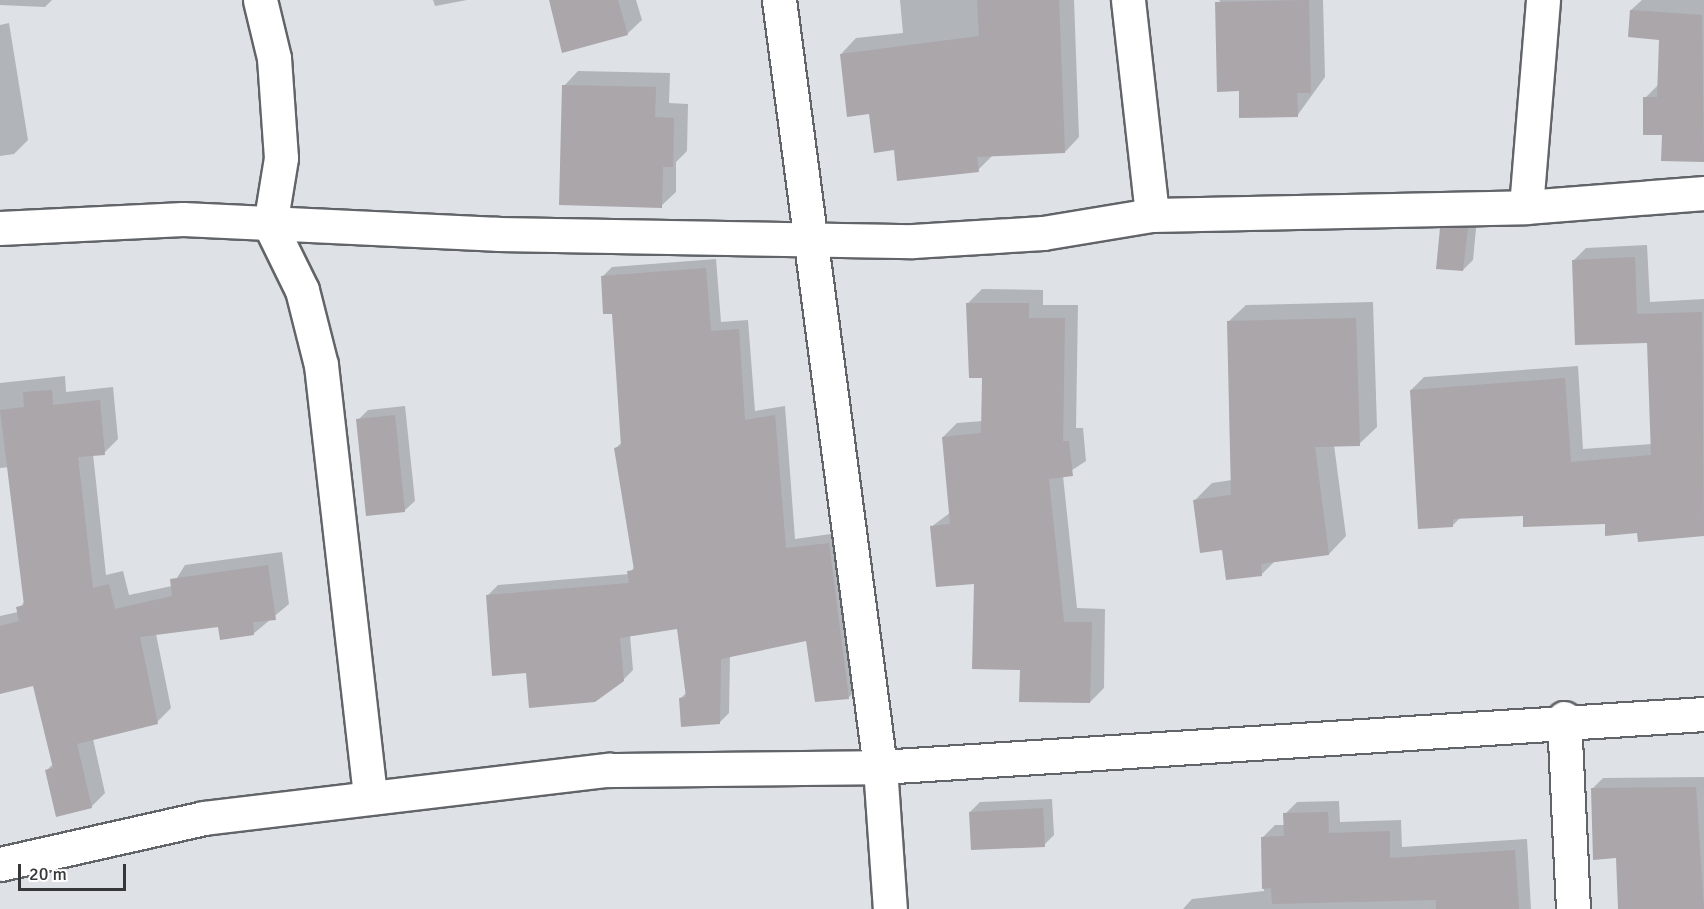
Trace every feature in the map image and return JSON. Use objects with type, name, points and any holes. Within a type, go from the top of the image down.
[{"type":"street","points":[[260,0],[274,58],[281,158],[270,225],[302,290],[321,366],[370,797]]},
{"type":"street","points":[[779,0],[814,236],[880,766],[890,909]]},
{"type":"street","points":[[1128,0],[1152,215]]},
{"type":"street","points":[[1526,207],[1543,0]]},
{"type":"street","points":[[0,228],[183,219],[270,225],[814,236],[925,241],[1043,233],[1152,215],[1526,207],[1704,193]]},
{"type":"street","points":[[0,864],[204,818],[609,770],[880,766],[1564,718],[1704,714]]},
{"type":"street","points":[[1564,718],[1573,909]]},
{"type":"building","points":[[549,0],[618,0],[628,35],[562,53]]},
{"type":"building","points":[[977,0],[1059,0],[1065,153],[977,157],[979,172],[897,181],[894,150],[874,153],[869,114],[847,117],[840,54],[979,36]]},
{"type":"building","points":[[1309,0],[1311,93],[1297,93],[1298,117],[1239,118],[1239,91],[1217,92],[1215,2]]},
{"type":"building","points":[[1630,10],[1702,15],[1704,162],[1661,161],[1662,135],[1643,135],[1643,97],[1657,97],[1659,40],[1628,37]]},
{"type":"building","points":[[562,85],[656,87],[655,117],[674,118],[673,167],[663,167],[662,208],[559,205]]},
{"type":"building","points":[[1468,227],[1463,271],[1436,269],[1440,228]]},
{"type":"building","points":[[1635,257],[1637,314],[1702,312],[1704,536],[1638,542],[1637,533],[1605,536],[1605,524],[1523,527],[1523,516],[1453,519],[1453,527],[1418,529],[1410,390],[1565,378],[1571,462],[1651,455],[1647,343],[1575,345],[1572,260]]},
{"type":"building","points":[[706,268],[711,331],[739,329],[745,420],[775,415],[786,548],[829,543],[849,699],[815,702],[806,641],[721,659],[720,724],[681,727],[679,698],[686,697],[677,629],[620,638],[624,681],[595,702],[529,708],[526,673],[492,676],[486,595],[629,583],[627,571],[634,570],[614,448],[621,446],[612,314],[603,314],[601,276]]},
{"type":"building","points":[[966,303],[1029,303],[1029,318],[1065,318],[1063,441],[1069,441],[1073,476],[1049,479],[1064,622],[1092,622],[1090,703],[1019,702],[1020,670],[972,669],[974,584],[936,587],[930,526],[950,524],[942,437],[981,433],[982,378],[969,378]]},
{"type":"building","points":[[1356,318],[1360,446],[1315,447],[1329,555],[1261,564],[1262,576],[1226,580],[1222,550],[1200,553],[1193,500],[1231,495],[1227,321]]},
{"type":"building","points":[[52,390],[53,405],[100,400],[105,455],[78,457],[93,588],[109,584],[115,609],[172,596],[170,579],[268,565],[276,620],[253,622],[254,635],[220,640],[218,627],[140,637],[158,724],[77,744],[92,808],[56,817],[45,770],[53,768],[33,686],[0,694],[0,626],[19,621],[16,607],[24,605],[0,410],[24,407],[23,392]]},
{"type":"building","points":[[395,415],[405,512],[366,516],[356,419]]},
{"type":"building","points":[[1696,787],[1704,909],[1618,909],[1616,858],[1593,860],[1591,788]]},
{"type":"building","points":[[1043,808],[1045,847],[971,850],[969,812]]},
{"type":"building","points":[[1328,812],[1329,833],[1390,831],[1390,858],[1515,850],[1519,909],[1436,909],[1436,900],[1272,904],[1271,888],[1262,889],[1261,837],[1284,836],[1283,813]]}]
